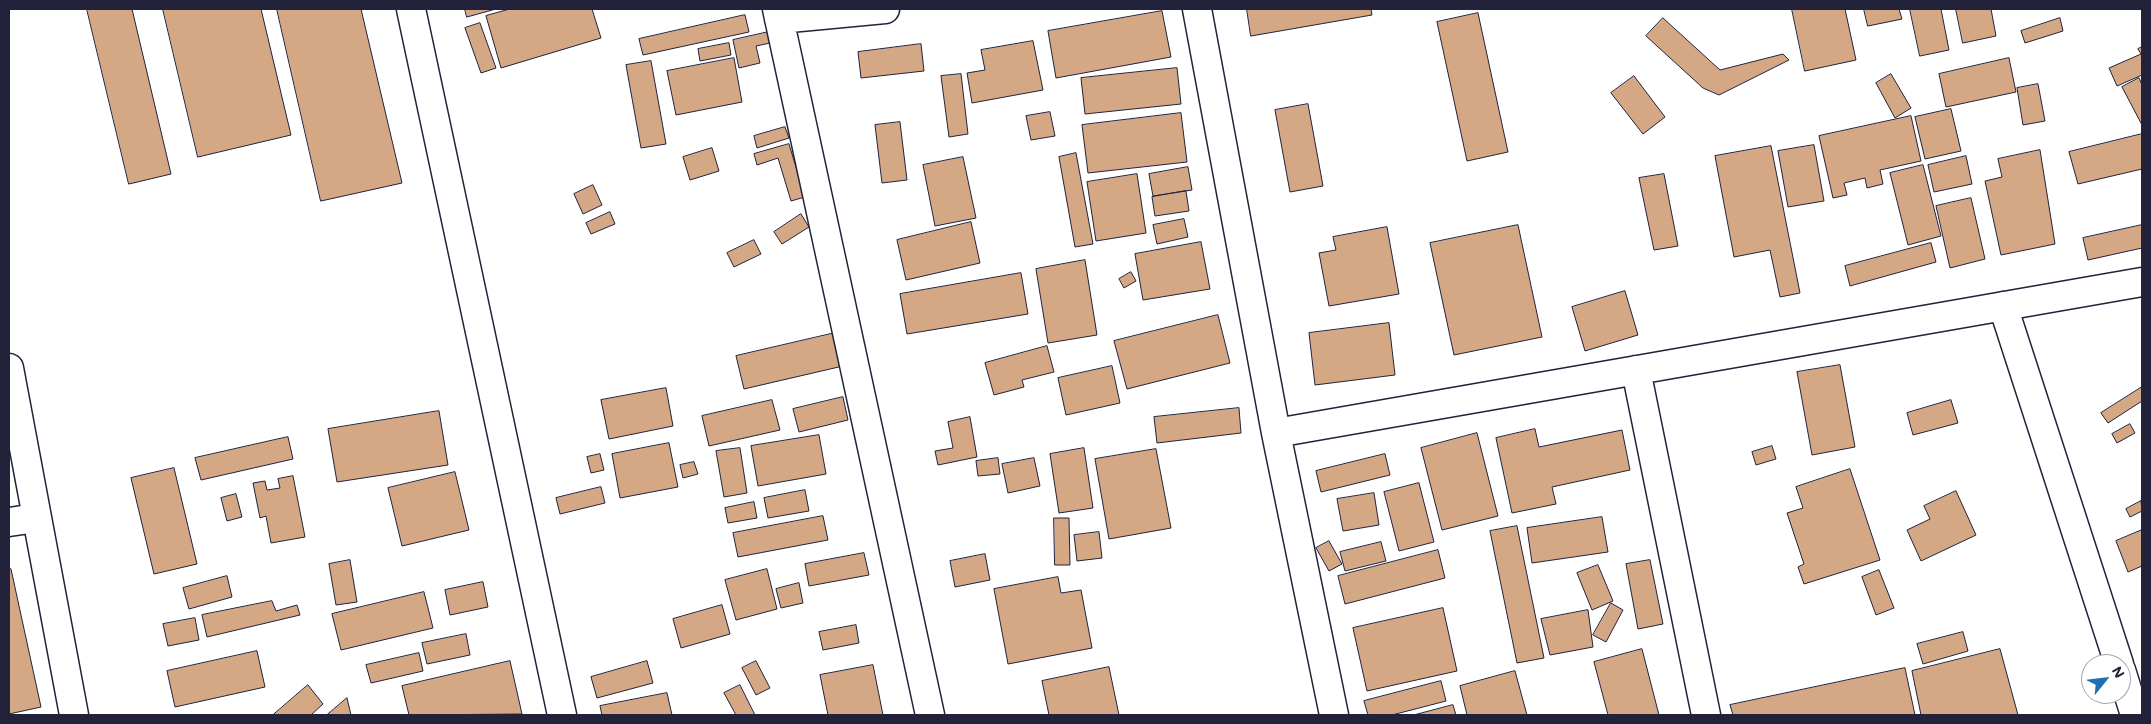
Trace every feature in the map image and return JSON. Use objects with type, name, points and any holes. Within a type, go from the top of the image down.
[{"type":"street","points":[[411,9],[562,715]]},
{"type":"street","points":[[885,9],[778,14],[930,715]]},
{"type":"street","points":[[1197,9],[1276,433],[1334,715]]},
{"type":"street","points":[[1276,433],[2142,282]]},
{"type":"street","points":[[2004,306],[2116,654]]},
{"type":"street","points":[[9,368],[74,715]]},
{"type":"street","points":[[1636,370],[1706,715]]},
{"type":"street","points":[[9,522],[36,518]]},
{"type":"street","points":[[2131,700],[2136,715]]},
{"type":"building","points":[[87,9],[132,9],[171,174],[129,184]]},
{"type":"building","points":[[163,9],[261,9],[291,135],[198,157]]},
{"type":"building","points":[[277,9],[361,9],[402,183],[321,201]]},
{"type":"building","points":[[465,9],[496,9],[467,17]]},
{"type":"building","points":[[510,9],[592,9],[601,38],[501,68],[486,16]]},
{"type":"building","points":[[1247,9],[1371,9],[1372,15],[1251,36]]},
{"type":"building","points":[[1792,9],[1845,9],[1856,60],[1805,71]]},
{"type":"building","points":[[1864,9],[1899,9],[1902,19],[1868,26]]},
{"type":"building","points":[[1910,9],[1941,9],[1949,50],[1920,56]]},
{"type":"building","points":[[1956,9],[1991,9],[1996,36],[1963,43]]},
{"type":"building","points":[[1162,11],[1171,57],[1056,78],[1048,31]]},
{"type":"building","points":[[1478,13],[1508,152],[1467,161],[1437,22]]},
{"type":"building","points":[[745,15],[749,32],[643,55],[639,39]]},
{"type":"building","points":[[1663,18],[1720,70],[1783,54],[1789,60],[1719,95],[1703,88],[1646,36]]},
{"type":"building","points":[[2060,18],[2063,31],[2025,43],[2021,31]]},
{"type":"building","points":[[480,23],[496,68],[481,73],[465,28]]},
{"type":"building","points":[[773,31],[775,42],[756,46],[760,63],[739,68],[733,40]]},
{"type":"building","points":[[1033,41],[1043,90],[972,103],[967,73],[985,70],[981,50]]},
{"type":"building","points":[[729,43],[731,55],[700,61],[698,49]]},
{"type":"building","points":[[921,44],[924,71],[861,78],[858,52]]},
{"type":"building","points":[[2142,47],[2142,75],[2117,86],[2109,68],[2141,54],[2138,49]]},
{"type":"building","points":[[734,58],[742,102],[676,115],[667,71]]},
{"type":"building","points":[[2009,58],[2016,92],[1946,107],[1939,74]]},
{"type":"building","points":[[651,61],[666,144],[641,148],[626,65]]},
{"type":"building","points":[[1177,68],[1181,104],[1085,114],[1081,78]]},
{"type":"building","points":[[961,74],[968,134],[949,137],[941,76]]},
{"type":"building","points":[[1891,74],[1911,108],[1895,118],[1876,83]]},
{"type":"building","points":[[1634,76],[1665,117],[1643,134],[1611,93]]},
{"type":"building","points":[[2139,78],[2142,85],[2142,125],[2122,87]]},
{"type":"building","points":[[2038,84],[2045,121],[2023,125],[2017,88]]},
{"type":"building","points":[[1308,104],[1323,186],[1290,192],[1275,110]]},
{"type":"building","points":[[1951,109],[1961,151],[1925,159],[1915,117]]},
{"type":"building","points":[[1050,112],[1055,136],[1031,140],[1026,116]]},
{"type":"building","points":[[1181,113],[1187,162],[1088,173],[1082,125]]},
{"type":"building","points":[[1911,116],[1921,161],[1880,170],[1883,184],[1867,188],[1865,178],[1844,183],[1847,195],[1833,198],[1819,136]]},
{"type":"building","points":[[900,122],[907,180],[882,183],[875,125]]},
{"type":"building","points":[[785,127],[789,138],[757,148],[754,136]]},
{"type":"building","points":[[2142,134],[2142,169],[2078,184],[2069,152]]},
{"type":"building","points":[[789,144],[805,197],[791,201],[778,158],[757,165],[754,154]]},
{"type":"building","points":[[1814,145],[1824,201],[1788,207],[1778,151]]},
{"type":"building","points":[[1771,146],[1800,293],[1780,297],[1770,250],[1734,257],[1715,156]]},
{"type":"building","points":[[712,148],[719,171],[690,180],[683,157]]},
{"type":"building","points":[[2040,150],[2055,244],[2001,255],[1985,181],[2002,177],[1998,159]]},
{"type":"building","points":[[1076,153],[1093,244],[1075,247],[1059,157]]},
{"type":"building","points":[[1966,156],[1972,184],[1934,192],[1928,165]]},
{"type":"building","points":[[963,157],[976,218],[935,226],[923,165]]},
{"type":"building","points":[[1923,165],[1941,236],[1908,245],[1890,173]]},
{"type":"building","points":[[1188,167],[1192,190],[1153,196],[1149,174]]},
{"type":"building","points":[[1137,174],[1146,233],[1096,241],[1087,182]]},
{"type":"building","points":[[1664,174],[1678,246],[1654,250],[1639,178]]},
{"type":"building","points":[[593,185],[602,205],[583,214],[574,194]]},
{"type":"building","points":[[1186,191],[1189,211],[1155,216],[1152,197]]},
{"type":"building","points":[[1971,198],[1985,259],[1950,268],[1936,206]]},
{"type":"building","points":[[610,212],[615,224],[591,234],[586,223]]},
{"type":"building","points":[[801,214],[809,227],[782,244],[774,232]]},
{"type":"building","points":[[1184,219],[1188,237],[1157,244],[1153,225]]},
{"type":"building","points":[[971,222],[980,263],[906,280],[897,240]]},
{"type":"building","points":[[1518,225],[1542,337],[1454,355],[1430,243]]},
{"type":"building","points":[[2142,225],[2142,248],[2088,260],[2083,238]]},
{"type":"building","points":[[1387,227],[1399,294],[1329,306],[1319,253],[1336,250],[1333,237]]},
{"type":"building","points":[[754,240],[761,254],[734,267],[727,253]]},
{"type":"building","points":[[1201,242],[1210,289],[1143,300],[1135,254]]},
{"type":"building","points":[[1931,243],[1936,262],[1850,286],[1845,266]]},
{"type":"building","points":[[1085,260],[1097,335],[1048,343],[1036,269]]},
{"type":"building","points":[[1131,272],[1136,281],[1124,288],[1119,279]]},
{"type":"building","points":[[1021,273],[1028,314],[907,334],[900,294]]},
{"type":"building","points":[[1625,291],[1638,335],[1585,351],[1572,307]]},
{"type":"building","points":[[1218,315],[1230,363],[1127,389],[1114,341]]},
{"type":"building","points":[[1389,323],[1395,375],[1315,385],[1309,333]]},
{"type":"building","points":[[835,333],[843,366],[744,389],[736,356]]},
{"type":"building","points":[[1047,346],[1054,372],[1022,380],[1024,387],[994,395],[985,363]]},
{"type":"building","points":[[1840,365],[1855,447],[1812,455],[1797,372]]},
{"type":"building","points":[[1112,366],[1120,403],[1066,415],[1058,378]]},
{"type":"building","points":[[2142,387],[2142,401],[2108,423],[2101,413]]},
{"type":"building","points":[[666,388],[673,426],[609,439],[601,400]]},
{"type":"building","points":[[843,397],[848,420],[799,432],[793,409]]},
{"type":"building","points":[[772,400],[780,430],[709,446],[702,416]]},
{"type":"building","points":[[1951,400],[1958,423],[1913,435],[1907,413]]},
{"type":"building","points":[[1239,408],[1241,433],[1157,443],[1154,417]]},
{"type":"building","points":[[439,411],[448,465],[337,482],[328,429]]},
{"type":"building","points":[[970,417],[977,457],[938,465],[935,451],[953,448],[948,422]]},
{"type":"building","points":[[2130,424],[2135,433],[2117,443],[2112,434]]},
{"type":"building","points":[[1535,429],[1539,447],[1622,430],[1630,470],[1552,487],[1556,504],[1512,513],[1496,438]]},
{"type":"building","points":[[1477,433],[1498,516],[1442,530],[1421,448]]},
{"type":"building","points":[[819,435],[826,474],[758,486],[751,446]]},
{"type":"building","points":[[288,437],[293,459],[201,480],[195,458]]},
{"type":"building","points":[[669,443],[678,487],[620,498],[612,454]]},
{"type":"building","points":[[1772,446],[1776,459],[1756,465],[1752,452]]},
{"type":"building","points":[[740,448],[747,493],[724,497],[716,451]]},
{"type":"building","points":[[1084,448],[1093,508],[1059,513],[1050,454]]},
{"type":"building","points":[[1156,449],[1171,528],[1109,539],[1095,459]]},
{"type":"building","points":[[600,454],[604,470],[591,473],[587,457]]},
{"type":"building","points":[[1385,454],[1390,475],[1321,492],[1316,471]]},
{"type":"building","points":[[998,458],[1000,474],[978,476],[976,461]]},
{"type":"building","points":[[1034,458],[1040,486],[1008,493],[1002,464]]},
{"type":"building","points":[[694,462],[698,474],[683,478],[680,465]]},
{"type":"building","points":[[174,468],[197,564],[154,574],[131,478]]},
{"type":"building","points":[[1850,469],[1880,560],[1804,584],[1798,567],[1804,564],[1787,513],[1803,508],[1796,487]]},
{"type":"building","points":[[455,472],[469,530],[402,546],[388,488]]},
{"type":"building","points":[[293,476],[305,537],[271,543],[266,516],[260,518],[253,483],[265,481],[267,490],[280,488],[278,479]]},
{"type":"building","points":[[1419,483],[1434,542],[1399,551],[1384,492]]},
{"type":"building","points":[[601,487],[605,503],[560,514],[556,498]]},
{"type":"building","points":[[805,490],[809,511],[768,518],[764,498]]},
{"type":"building","points":[[1956,491],[1976,535],[1921,561],[1907,530],[1930,519],[1924,506]]},
{"type":"building","points":[[1374,493],[1379,525],[1343,531],[1337,499]]},
{"type":"building","points":[[236,494],[242,517],[227,521],[221,498]]},
{"type":"building","points":[[2141,501],[2142,511],[2130,517],[2126,509]]},
{"type":"building","points":[[754,502],[757,518],[728,523],[725,508]]},
{"type":"building","points":[[823,516],[828,540],[738,557],[733,533]]},
{"type":"building","points":[[1602,517],[1608,552],[1532,563],[1527,528]]},
{"type":"building","points":[[1054,518],[1069,518],[1070,565],[1055,565]]},
{"type":"building","points":[[1517,526],[1544,658],[1517,663],[1490,531]]},
{"type":"building","points":[[2142,530],[2142,566],[2128,572],[2116,541]]},
{"type":"building","points":[[1099,532],[1102,558],[1077,561],[1074,535]]},
{"type":"building","points":[[1329,541],[1342,564],[1329,571],[1316,548]]},
{"type":"building","points":[[1381,542],[1386,561],[1345,571],[1340,552]]},
{"type":"building","points":[[1438,550],[1445,578],[1345,604],[1338,576]]},
{"type":"building","points":[[864,553],[869,575],[809,586],[805,564]]},
{"type":"building","points":[[985,554],[990,580],[955,587],[950,561]]},
{"type":"building","points":[[350,560],[357,602],[336,605],[329,564]]},
{"type":"building","points":[[1650,560],[1663,624],[1638,629],[1626,564]]},
{"type":"building","points":[[1598,565],[1613,601],[1592,610],[1577,573]]},
{"type":"building","points":[[11,569],[41,707],[9,714],[9,570]]},
{"type":"building","points":[[767,569],[777,609],[736,620],[725,580]]},
{"type":"building","points":[[1879,570],[1894,608],[1876,615],[1862,577]]},
{"type":"building","points":[[227,576],[232,597],[189,609],[183,588]]},
{"type":"building","points":[[1058,577],[1061,593],[1081,590],[1092,648],[1008,664],[994,589]]},
{"type":"building","points":[[483,582],[488,607],[450,615],[445,590]]},
{"type":"building","points":[[799,583],[803,603],[781,608],[776,589]]},
{"type":"building","points":[[424,592],[433,628],[341,650],[332,614]]},
{"type":"building","points":[[272,601],[276,611],[297,605],[300,615],[207,637],[202,615]]},
{"type":"building","points":[[1611,603],[1623,610],[1606,642],[1593,635]]},
{"type":"building","points":[[722,605],[730,634],[681,648],[673,619]]},
{"type":"building","points":[[1443,608],[1457,671],[1367,691],[1353,628]]},
{"type":"building","points":[[1588,610],[1593,647],[1550,655],[1541,619]]},
{"type":"building","points":[[195,618],[199,640],[168,646],[163,624]]},
{"type":"building","points":[[856,625],[859,643],[823,650],[819,632]]},
{"type":"building","points":[[1963,632],[1968,651],[1923,664],[1917,644]]},
{"type":"building","points":[[466,634],[470,655],[427,664],[422,643]]},
{"type":"building","points":[[1642,649],[1659,715],[1608,715],[1594,662]]},
{"type":"building","points":[[2000,649],[2018,715],[1921,715],[1912,671]]},
{"type":"building","points":[[257,651],[265,687],[175,707],[167,671]]},
{"type":"building","points":[[419,653],[423,671],[371,683],[366,665]]},
{"type":"building","points":[[510,661],[522,714],[409,715],[402,686]]},
{"type":"building","points":[[647,661],[653,683],[597,698],[591,677]]},
{"type":"building","points":[[756,661],[770,688],[756,695],[742,668]]},
{"type":"building","points":[[873,665],[883,715],[828,715],[820,675]]},
{"type":"building","points":[[1109,667],[1119,715],[1049,715],[1042,681]]},
{"type":"building","points":[[1905,668],[1915,715],[1733,715],[1730,705]]},
{"type":"building","points":[[1515,671],[1527,715],[1467,715],[1460,686]]},
{"type":"building","points":[[1441,681],[1446,701],[1392,715],[1368,715],[1364,701]]},
{"type":"building","points":[[308,685],[323,704],[311,715],[273,715]]},
{"type":"building","points":[[740,685],[755,715],[736,715],[724,693]]},
{"type":"building","points":[[667,693],[672,715],[602,715],[600,706]]},
{"type":"building","points":[[347,698],[351,715],[327,715]]},
{"type":"building","points":[[1453,705],[1456,715],[1414,715]]}]
